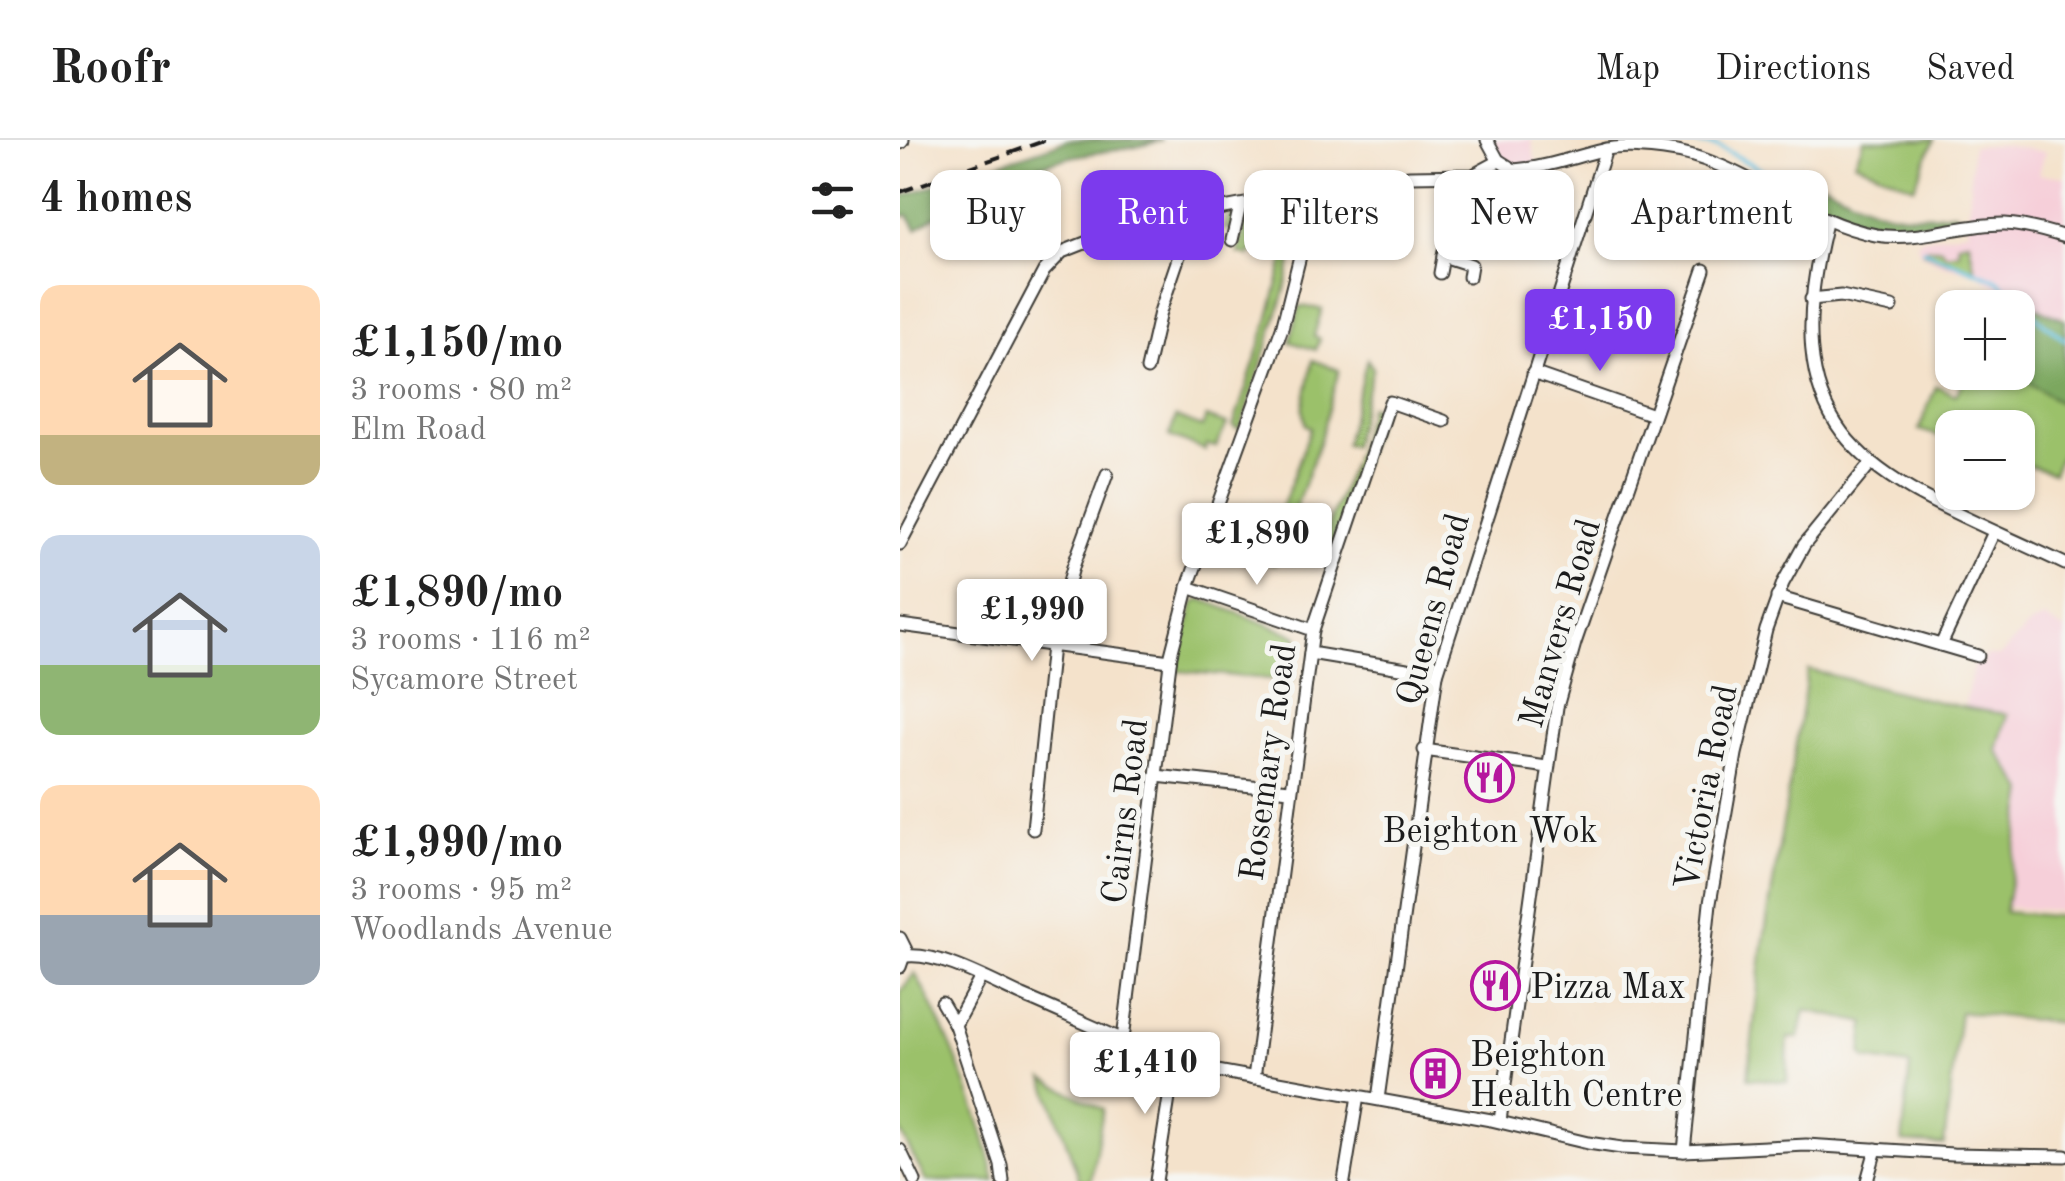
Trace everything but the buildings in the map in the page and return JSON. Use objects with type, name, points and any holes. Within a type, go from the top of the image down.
[{"type":"street","points":[[1487,140],[1499,162],[1520,170],[1606,149],[1668,150],[1704,159],[1727,170]]},
{"type":"street","name":"Queens Road","points":[[1378,1100],[1437,674],[1606,149]]},
{"type":"street","points":[[1486,170],[1499,162]]},
{"type":"street","points":[[1224,209],[1244,205]]},
{"type":"street","points":[[1232,240],[1240,206]]},
{"type":"street","points":[[1828,219],[1876,234],[1906,236],[2006,224],[2065,238]]},
{"type":"street","points":[[900,544],[1053,259],[1081,244]]},
{"type":"street","points":[[1146,369],[1178,260]]},
{"type":"street","name":"Cairns Road","points":[[1123,1039],[1170,661],[1188,588],[1282,328],[1299,260]]},
{"type":"street","points":[[1440,273],[1442,260]]},
{"type":"street","points":[[1455,260],[1471,265],[1469,278]]},
{"type":"street","points":[[1819,260],[1811,298],[1811,351],[1816,380],[1838,426],[1870,464],[1902,486],[2065,564]]},
{"type":"street","name":"Manvers Road","points":[[1500,1122],[1557,707],[1575,642],[1704,270]]},
{"type":"street","points":[[1811,298],[1841,296],[1892,307]]},
{"type":"street","points":[[1533,373],[1653,415]]},
{"type":"street","name":"Rosemary Road","points":[[1254,1078],[1313,630],[1390,402],[1444,421]]},
{"type":"street","name":"Victoria Road","points":[[1684,1151],[1710,903],[1736,754],[1776,597],[1818,524],[1870,464]]},
{"type":"street","points":[[1032,829],[1052,646],[1074,566],[1107,474]]},
{"type":"street","points":[[1942,645],[1994,532]]},
{"type":"street","points":[[1188,588],[1313,630]]},
{"type":"street","points":[[1776,597],[1978,656]]},
{"type":"street","points":[[900,625],[1170,661]]},
{"type":"street","points":[[1310,654],[1437,674]]},
{"type":"street","points":[[1424,750],[1548,766]]},
{"type":"street","points":[[1156,776],[1290,790]]},
{"type":"street","points":[[900,938],[903,962],[938,961],[1175,1060],[1500,1122],[1588,1143],[1684,1151],[1806,1145],[2065,1156]]},
{"type":"street","points":[[955,1026],[981,977]]},
{"type":"street","points":[[942,1002],[955,1026],[1002,1181]]},
{"type":"street","points":[[1156,1181],[1175,1060]]},
{"type":"street","points":[[1344,1181],[1358,1096]]},
{"type":"street","points":[[1867,1181],[1876,1149]]},
{"type":"street","points":[[900,1150],[915,1181]]},
{"type":"shaded area","points":[[1493,140],[1531,140],[1536,164],[1514,167],[1504,161]]},
{"type":"shaded area","points":[[2003,145],[2045,152],[2039,174],[2065,177],[2062,319],[2035,309],[2035,290],[2001,290],[1975,272],[1943,265],[1920,253],[1917,243],[1921,239],[1968,231],[1972,146]]},
{"type":"shaded area","points":[[2044,618],[2065,631],[2065,911],[2006,907],[2025,791],[1964,709],[1974,663],[1982,665],[1984,656],[2000,656],[2028,626]]},
{"type":"green space","points":[[1068,140],[1162,140],[1071,157],[1027,170],[980,170]]},
{"type":"green space","points":[[1864,140],[1934,140],[1914,187],[1855,162]]},
{"type":"green space","points":[[1828,185],[1886,211],[1917,215],[1954,212],[1960,216],[1902,226],[1853,219],[1828,210]]},
{"type":"green space","points":[[930,187],[930,221],[917,229],[908,215],[900,217],[900,197]]},
{"type":"green space","points":[[1244,214],[1244,221],[1239,221],[1237,230],[1225,229],[1228,216]]},
{"type":"green space","points":[[1244,229],[1244,255],[1238,253]]},
{"type":"green space","points":[[1969,241],[1975,271],[1923,252],[1925,248],[1941,248],[1946,254],[1959,252],[1958,243]]},
{"type":"green space","points":[[1284,260],[1291,260],[1240,430],[1233,427]]},
{"type":"green space","points":[[1300,306],[1322,309],[1314,336],[1320,339],[1316,350],[1290,342]]},
{"type":"green space","points":[[2035,307],[2065,320],[2065,406],[2035,387]]},
{"type":"green space","points":[[1367,359],[1373,368],[1352,446],[1345,444]]},
{"type":"green space","points":[[1313,360],[1339,370],[1319,443],[1275,564],[1252,558],[1285,500],[1311,427],[1306,425],[1303,409]]},
{"type":"green space","points":[[2035,387],[2065,406],[2065,446],[2053,473],[2035,467],[2035,410],[1935,410],[1935,435],[1919,430],[1935,389],[1956,395],[1959,390],[2035,390]]},
{"type":"green space","points":[[1370,406],[1380,410],[1333,546],[1319,549],[1355,456]]},
{"type":"green space","points":[[1176,417],[1202,427],[1206,417],[1227,424],[1216,447],[1207,445],[1205,450],[1169,436]]},
{"type":"green space","points":[[1201,599],[1298,636],[1293,681],[1176,671],[1194,603]]},
{"type":"green space","points":[[1808,670],[2007,714],[1997,750],[2025,791],[2005,912],[2065,917],[2063,1023],[1960,1012],[1944,1145],[1902,1142],[1910,1066],[1866,1059],[1862,1053],[1865,1023],[1805,1010],[1799,1038],[1788,1038],[1787,1082],[1748,1078],[1762,951]]},
{"type":"green space","points":[[915,973],[962,1074],[995,1181],[926,1181],[900,1131],[900,992]]},
{"type":"green space","points":[[1044,1079],[1103,1109],[1091,1181],[1080,1181]]},
{"type":"waterway","points":[[1677,140],[1719,147],[1762,170]]},
{"type":"waterway","points":[[1923,250],[1998,280],[2065,340]]},
{"type":"railway","points":[[900,192],[1047,140]]},
{"type":"place","name":"Beighton Wok","points":[[1490,778]]},
{"type":"place","name":"Pizza Max","points":[[1495,986]]},
{"type":"place","name":"Beighton Health Centre","points":[[1435,1074]]}]
